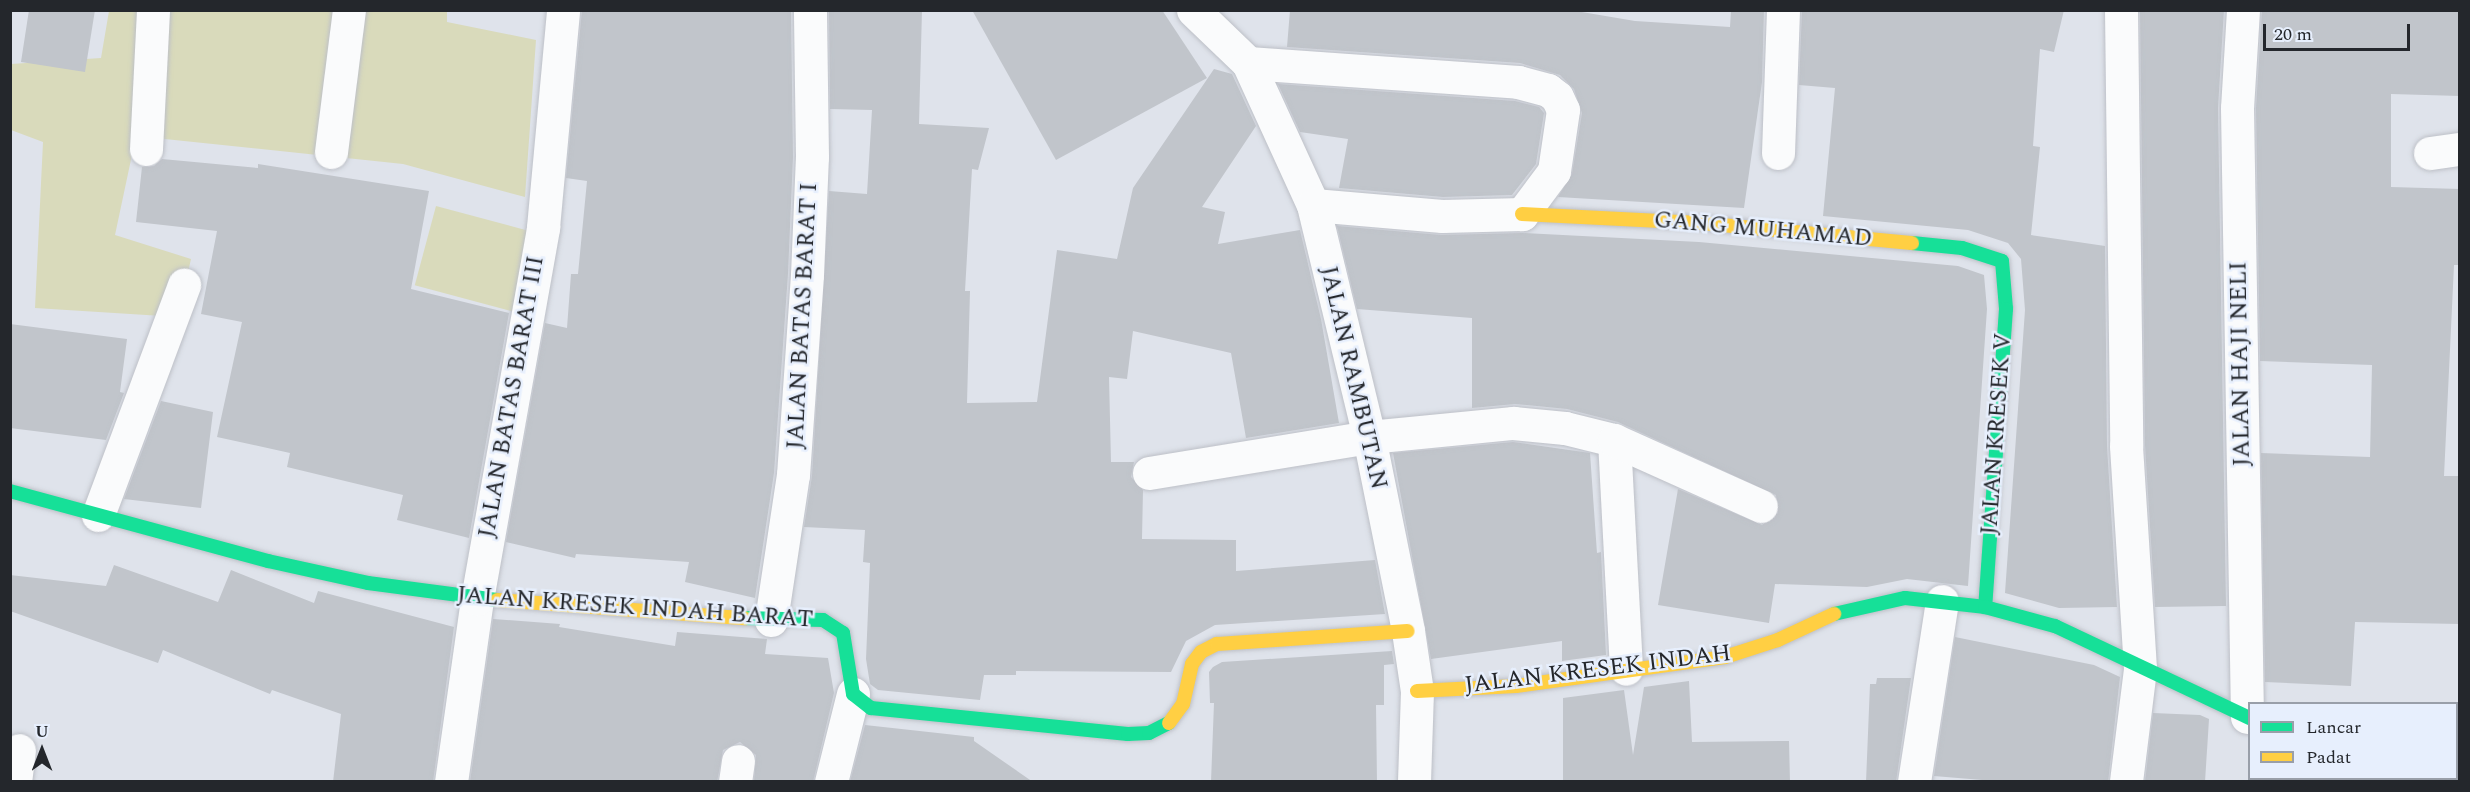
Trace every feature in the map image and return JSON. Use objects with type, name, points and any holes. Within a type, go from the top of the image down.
[{"type":"street","points":[[146,149],[153,10]]},
{"type":"street","points":[[331,152],[349,10]]},
{"type":"street","name":"JALAN BATAS BARAT III","points":[[451,782],[477,599],[527,300],[543,226],[563,10]]},
{"type":"street","name":"JALAN BATAS BARAT I","points":[[771,620],[793,475],[805,309],[812,157],[810,10]]},
{"type":"street","name":"JALAN RAMBUTAN","points":[[1193,10],[1248,63],[1313,206],[1369,438],[1408,631],[1417,691],[1414,782]]},
{"type":"street","points":[[1778,153],[1783,10]]},
{"type":"street","points":[[2121,10],[2126,446],[2140,669],[2126,782]]},
{"type":"street","name":"JALAN HAJI NELI","points":[[2243,10],[2237,108],[2248,718]]},
{"type":"street","points":[[1248,63],[1518,82],[1548,90],[1557,97],[1563,110],[1554,171],[1522,214]]},
{"type":"street","name":"GANG MUHAMAD","points":[[1313,206],[1442,216],[1522,214],[1701,223],[1962,248],[2002,261]]},
{"type":"street","name":"JALAN KRESEK V","points":[[1985,607],[2006,309],[2002,261]]},
{"type":"street","points":[[98,515],[184,285]]},
{"type":"street","points":[[1149,473],[1369,438],[1513,423],[1565,428],[1614,440],[1761,506]]},
{"type":"street","points":[[1614,440],[1626,669]]},
{"type":"street","name":"JALAN KRESEK INDAH BARAT","points":[[10,491],[268,561],[368,583],[477,599],[771,620],[823,620],[837,626],[847,644],[853,694]]},
{"type":"street","name":"JALAN KRESEK INDAH","points":[[1417,691],[1516,686],[1725,657],[1778,640],[1837,613],[1868,604],[1905,598],[1985,607],[2055,626],[2140,669],[2248,718]]},
{"type":"street","points":[[1914,782],[1942,601]]},
{"type":"street","points":[[831,782],[853,694],[871,708],[1128,734],[1149,733],[1167,725],[1184,704],[1192,664],[1200,652],[1217,644],[1408,631]]},
{"type":"green space","points":[[109,11],[447,11],[447,22],[536,40],[525,197],[403,164],[136,136],[115,235],[191,259],[178,317],[35,308],[43,142],[11,130],[11,64],[101,58]]},
{"type":"green space","points":[[436,206],[535,233],[514,312],[415,285]]},
{"type":"building","points":[[29,10],[95,10],[85,72],[21,62]]},
{"type":"building","points":[[582,10],[791,10],[793,157],[788,274],[774,473],[755,598],[685,582],[689,562],[576,554],[575,558],[506,542],[545,323],[567,328],[571,274],[578,274],[587,181],[566,178]]},
{"type":"building","points":[[829,10],[922,10],[919,124],[989,128],[978,170],[972,169],[965,291],[970,291],[967,403],[1037,402],[1057,250],[1117,259],[1133,188],[1214,69],[1232,74],[1256,126],[1202,207],[1225,212],[1218,244],[1300,230],[1321,319],[1339,423],[1246,438],[1231,353],[1133,331],[1127,379],[1109,377],[1111,462],[1134,462],[1131,477],[1143,490],[1142,539],[1236,540],[1236,571],[1375,560],[1385,614],[1215,625],[1186,641],[1171,672],[1016,671],[1016,675],[984,675],[980,700],[878,690],[870,684],[866,659],[870,563],[863,562],[865,530],[804,527],[812,476],[829,191],[867,194],[872,110],[830,109]]},
{"type":"building","points":[[972,10],[1162,10],[1207,78],[1056,160]]},
{"type":"building","points":[[1290,10],[1570,10],[1635,21],[1730,27],[1731,10],[1764,10],[1762,82],[1744,208],[1558,197],[1572,174],[1582,113],[1574,89],[1560,75],[1520,63],[1287,47]]},
{"type":"building","points":[[1802,10],[2064,10],[2054,52],[2040,49],[2033,146],[2040,147],[2031,235],[2105,246],[2107,446],[2117,607],[2059,608],[2005,593],[2025,310],[2021,259],[2008,243],[1968,230],[1823,216],[1835,88],[1799,85]]},
{"type":"building","points":[[2140,10],[2224,10],[2218,108],[2226,606],[2155,607],[2145,445]]},
{"type":"building","points":[[2262,10],[2460,10],[2460,96],[2391,94],[2391,187],[2460,189],[2460,265],[2454,265],[2444,476],[2460,476],[2460,624],[2355,622],[2351,686],[2265,682],[2261,453],[2370,457],[2372,365],[2260,361],[2256,108]]},
{"type":"building","points":[[1278,84],[1515,101],[1539,107],[1544,113],[1536,164],[1512,195],[1443,197],[1339,188],[1348,139],[1300,132]]},
{"type":"building","points":[[162,159],[258,168],[258,164],[429,191],[411,289],[509,313],[469,538],[397,520],[403,495],[287,467],[290,453],[217,437],[242,322],[201,314],[217,231],[136,222],[142,167],[154,166]]},
{"type":"building","points":[[1337,226],[1441,235],[1522,233],[1699,242],[1958,266],[1984,275],[1987,309],[1968,586],[1907,579],[1867,587],[1775,584],[1769,623],[1658,605],[1678,489],[1762,525],[1778,513],[1776,495],[1618,422],[1567,409],[1515,404],[1472,408],[1472,318],[1357,309]]},
{"type":"building","points":[[10,324],[127,339],[120,392],[124,393],[106,440],[10,428]]},
{"type":"building","points":[[161,401],[213,412],[201,508],[124,499]]},
{"type":"building","points":[[1513,442],[1590,453],[1597,553],[1601,552],[1606,655],[1562,661],[1562,641],[1431,659],[1393,453]]},
{"type":"building","points":[[114,565],[218,602],[231,570],[314,603],[318,591],[454,627],[433,782],[333,782],[341,714],[272,690],[270,694],[163,650],[158,663],[10,611],[10,575],[106,586]]},
{"type":"building","points":[[493,619],[560,624],[559,627],[675,646],[677,632],[767,639],[765,654],[828,658],[834,693],[813,782],[754,782],[756,755],[740,742],[723,750],[717,782],[470,782]]},
{"type":"building","points":[[1955,637],[2094,665],[2120,677],[2108,782],[2006,782],[1934,776]]},
{"type":"building","points":[[1392,651],[1394,664],[1384,665],[1384,705],[1376,705],[1377,782],[1211,782],[1214,703],[1210,703],[1209,672],[1213,667],[1222,662]]},
{"type":"building","points":[[1877,678],[1911,678],[1896,782],[1866,782],[1870,684],[1876,684]]},
{"type":"building","points":[[1689,681],[1692,742],[1789,741],[1790,782],[1563,782],[1563,698],[1624,690],[1633,755],[1644,687]]},
{"type":"building","points":[[2153,713],[2200,715],[2209,719],[2205,782],[2145,782]]},
{"type":"building","points":[[865,725],[974,737],[974,741],[1033,782],[850,782]]},
{"type":"traffic: fast","points":[[1912,243],[1962,248],[2002,261],[2006,309],[1985,607]]},
{"type":"traffic: fast","points":[[10,491],[268,561],[368,583],[497,600]]},
{"type":"traffic: fast","points":[[1834,614],[1905,598],[1985,607],[2055,626],[2248,717]]},
{"type":"traffic: fast","points":[[744,618],[823,620],[843,633],[853,694],[871,708],[1128,734],[1149,733],[1169,723]]},
{"type":"traffic: slow","points":[[1522,214],[1700,223],[1912,243]]},
{"type":"traffic: slow","points":[[497,600],[744,618]]},
{"type":"traffic: slow","points":[[1417,691],[1516,686],[1725,657],[1778,640],[1834,614]]},
{"type":"traffic: slow","points":[[1169,723],[1183,704],[1192,664],[1201,652],[1217,644],[1408,631]]}]
